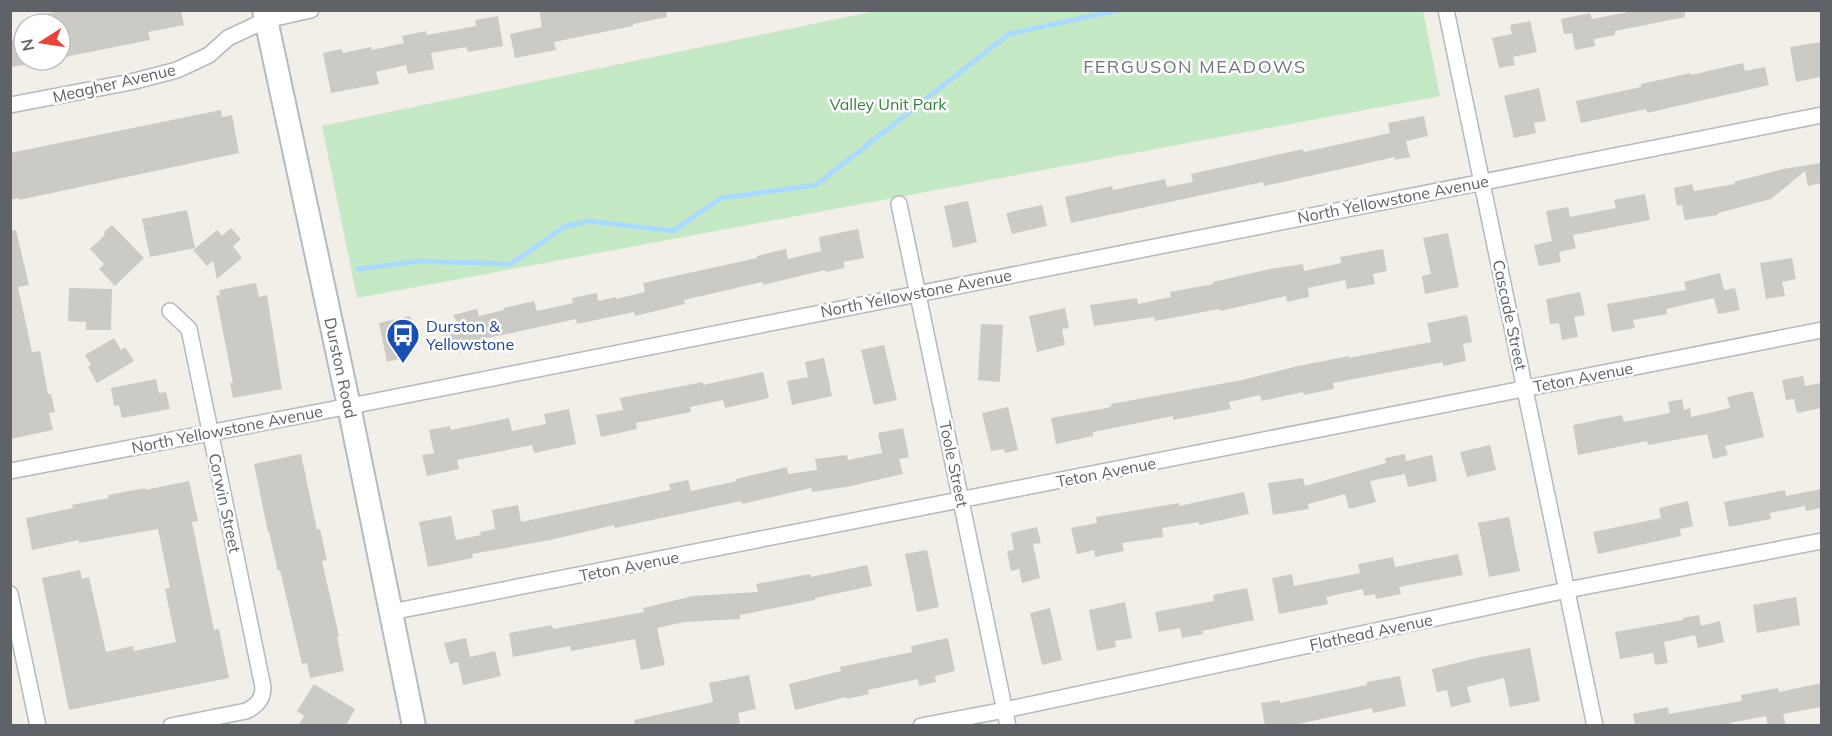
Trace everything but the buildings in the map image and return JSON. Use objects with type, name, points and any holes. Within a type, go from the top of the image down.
[{"type":"main road","name":"Durston Road","points":[[265,15],[349,406],[414,726]]},
{"type":"street","name":"Meagher Avenue","points":[[10,105],[131,82],[177,70],[209,55],[228,38],[265,15],[311,10]]},
{"type":"street","name":"Cascade Street","points":[[1446,10],[1595,726]]},
{"type":"street","name":"North Yellowstone Avenue","points":[[10,471],[1821,115]]},
{"type":"street","name":"Toole Street","points":[[899,204],[1008,726]]},
{"type":"street","name":"Corwin Street","points":[[170,311],[189,329],[263,694],[254,707],[246,711],[171,726]]},
{"type":"street","name":"Teton Avenue","points":[[391,612],[1821,330]]},
{"type":"street","name":"Flathead Avenue","points":[[921,726],[1567,590],[1821,541]]},
{"type":"street","points":[[10,594],[38,726]]},
{"type":"green space","name":"Valley Unit Park","points":[[880,10],[1423,11],[1440,96],[357,298],[322,126]]},
{"type":"waterway","points":[[358,269],[420,261],[511,264],[565,226],[590,221],[673,231],[721,198],[816,185],[1009,34],[1118,10]]},
{"type":"place","name":"Durston & Yellowstone","points":[[403,364]]},
{"type":"district","name":"FERGUSON MEADOWS","points":[[1195,66]]}]
